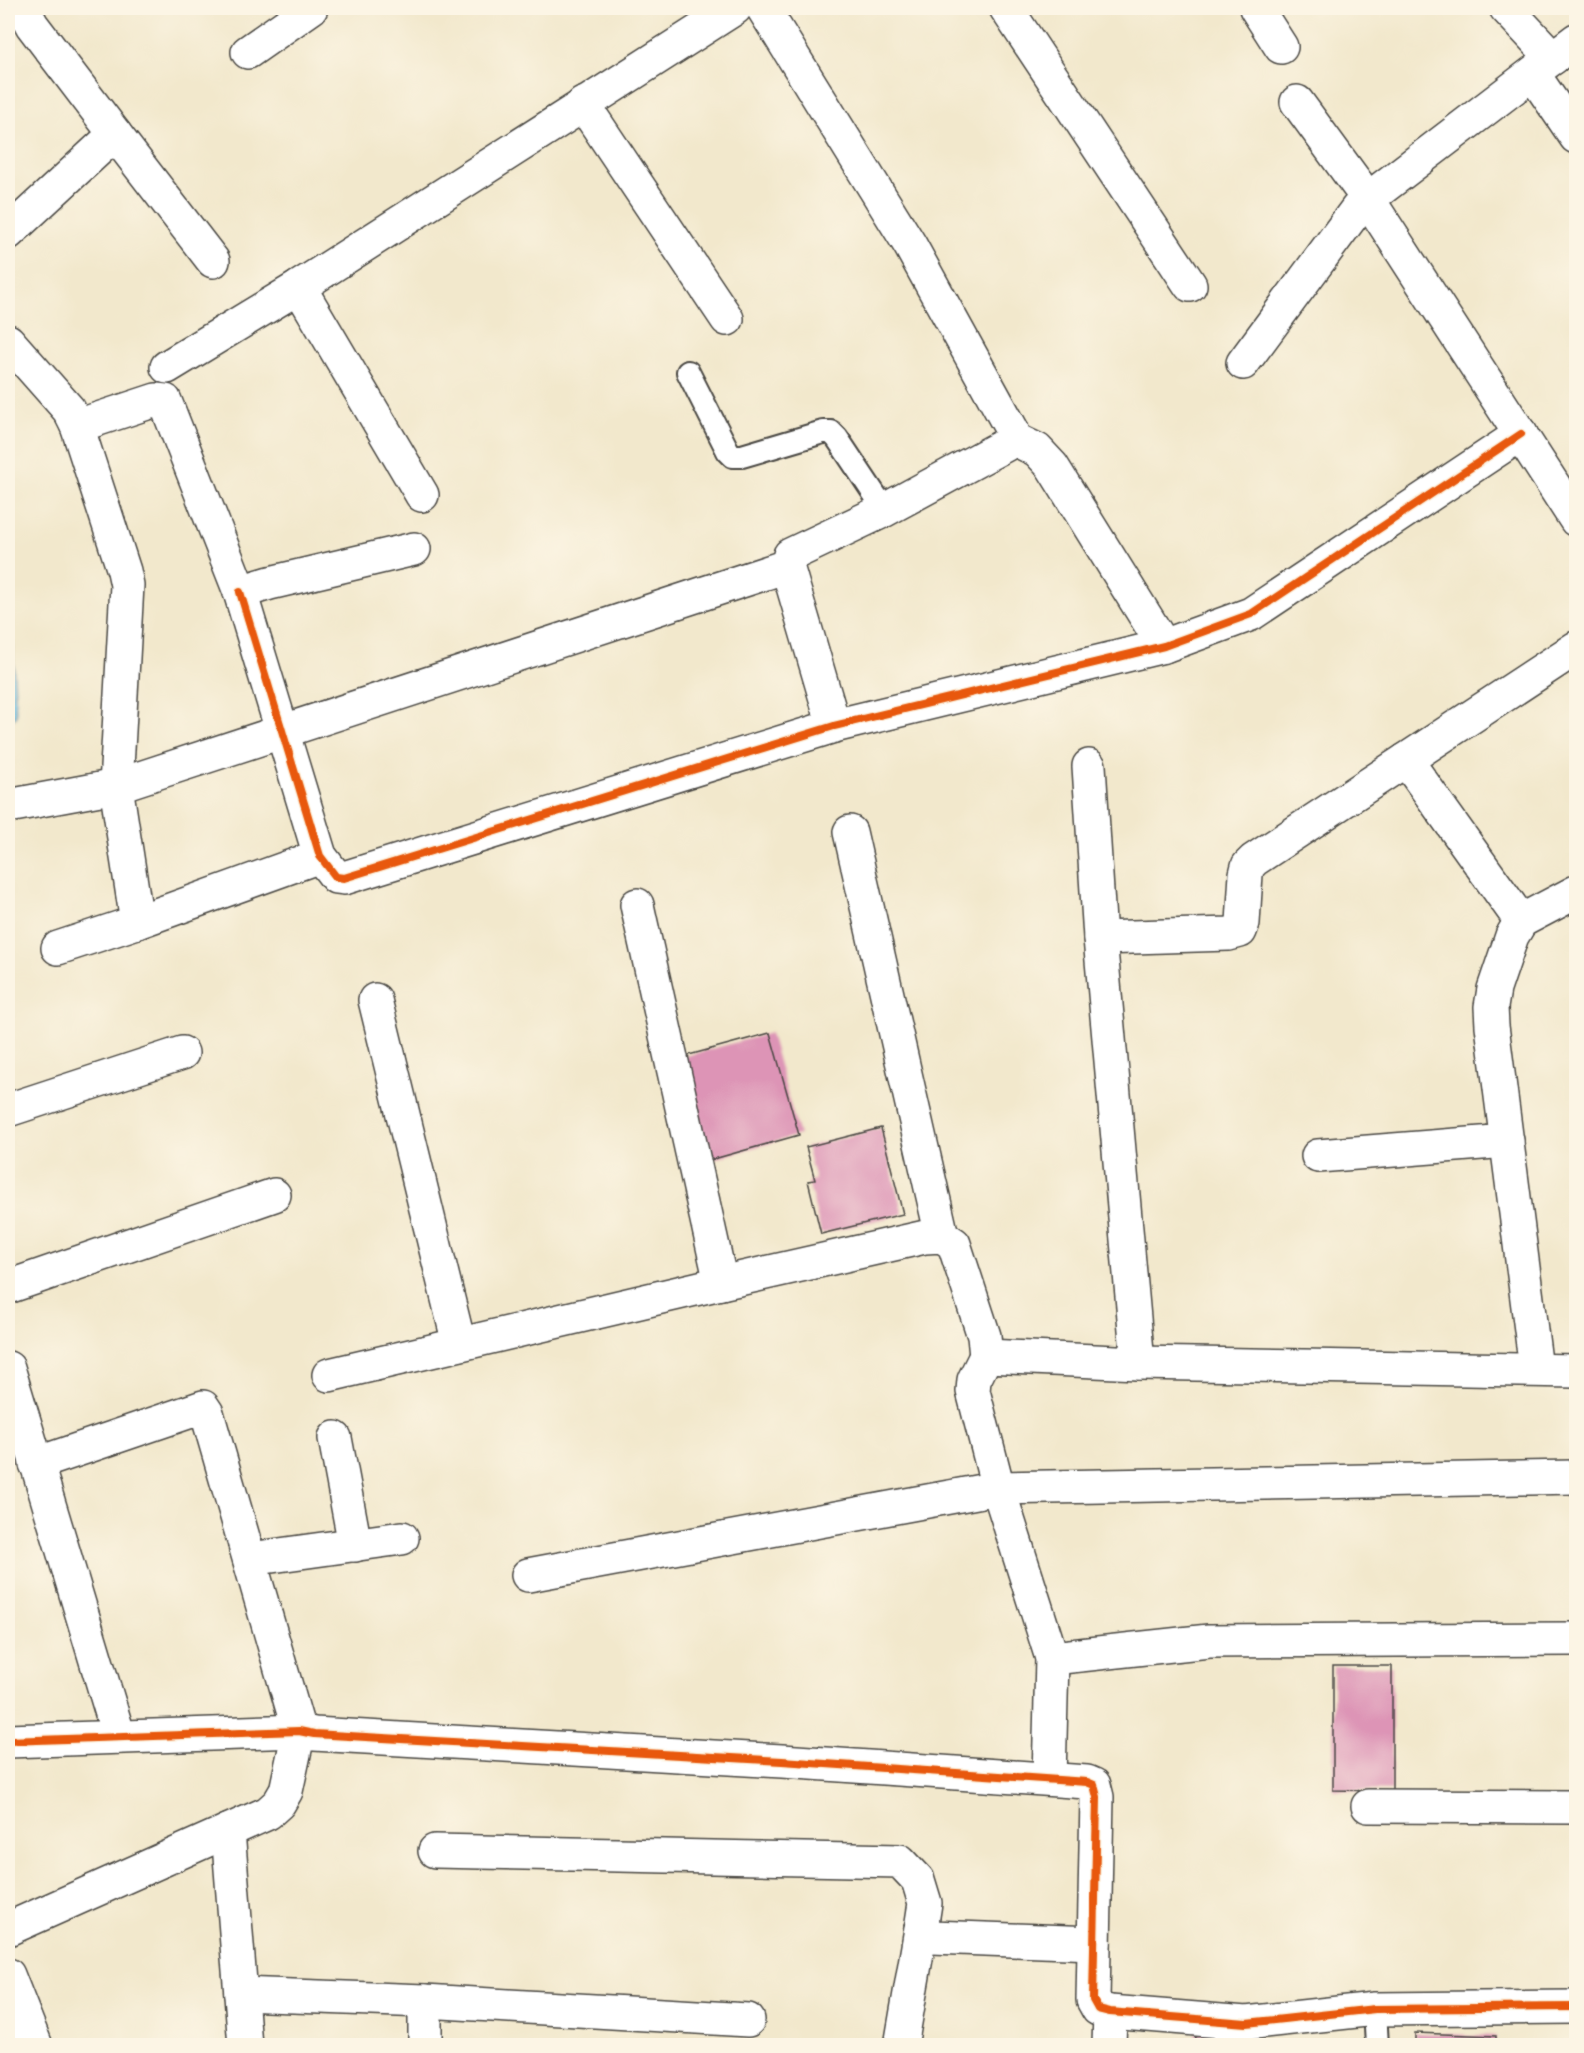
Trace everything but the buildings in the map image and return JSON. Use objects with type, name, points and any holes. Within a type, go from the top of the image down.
[{"type":"street","points":[[22,8],[32,25],[213,261]]},
{"type":"street","points":[[248,52],[310,8]]},
{"type":"street","points":[[167,367],[299,287],[735,8]]},
{"type":"street","points":[[763,8],[910,245],[1012,430],[1012,438],[1005,445],[885,510],[796,550],[790,555],[787,566],[834,726]]},
{"type":"street","points":[[1006,8],[1190,285]]},
{"type":"street","points":[[1256,8],[1281,47]]},
{"type":"street","points":[[1506,8],[1554,57],[1576,137]]},
{"type":"street","points":[[1243,363],[1368,199],[1554,57]]},
{"type":"street","points":[[1297,102],[1368,199],[1576,520]]},
{"type":"street","points":[[583,104],[727,319]]},
{"type":"street","points":[[8,233],[115,134]]},
{"type":"street","points":[[299,287],[422,495]]},
{"type":"street","points":[[8,341],[69,410],[77,426],[127,585],[116,786],[137,922]]},
{"type":"street","points":[[77,426],[156,400],[165,401],[240,592],[320,856],[336,877],[344,878],[834,726],[1164,646],[1251,614],[1521,434]]},
{"type":"street","points":[[1012,438],[1038,450],[1052,466],[1164,646]]},
{"type":"street","points":[[240,592],[414,549]]},
{"type":"street","points":[[8,806],[116,786],[787,566]]},
{"type":"street","points":[[1100,938],[1229,934],[1240,931],[1243,923],[1246,874],[1248,866],[1254,860],[1576,648]]},
{"type":"street","points":[[1406,760],[1521,921]]},
{"type":"street","points":[[1089,766],[1100,938],[1138,1363]]},
{"type":"street","points":[[850,832],[942,1236]]},
{"type":"street","points":[[58,948],[320,856]]},
{"type":"street","points":[[1536,1369],[1491,1007],[1494,989],[1512,936],[1521,921],[1576,892]]},
{"type":"street","points":[[637,904],[721,1283]]},
{"type":"street","points":[[375,1000],[459,1344]]},
{"type":"street","points":[[8,1110],[182,1053]]},
{"type":"street","points":[[1318,1156],[1507,1141]]},
{"type":"street","points":[[8,1287],[274,1195]]},
{"type":"street","points":[[328,1375],[721,1283],[925,1237],[942,1236],[954,1244],[984,1336],[986,1356],[974,1380],[973,1391],[998,1488],[1052,1658],[1049,1779]]},
{"type":"street","points":[[986,1356],[1138,1363],[1576,1371]]},
{"type":"street","points":[[8,1368],[119,1737]]},
{"type":"street","points":[[8,1929],[268,1813],[279,1803],[286,1791],[299,1731],[207,1413],[203,1407],[36,1464]]},
{"type":"street","points":[[334,1438],[355,1545]]},
{"type":"street","points":[[528,1575],[998,1488],[1576,1477]]},
{"type":"street","points":[[250,1559],[402,1538]]},
{"type":"street","points":[[1052,1658],[1209,1641],[1576,1639]]},
{"type":"street","points":[[8,1741],[299,1731],[314,1734],[771,1760],[1086,1782],[1094,1785],[1097,1797],[1094,2000],[1098,2009],[1110,2012],[1246,2023],[1375,2008],[1576,2007]]},
{"type":"street","points":[[1368,1806],[1576,1807]]},
{"type":"street","points":[[228,1831],[245,2046]]},
{"type":"street","points":[[435,1851],[900,1861],[918,1880],[925,1903],[901,2046]]},
{"type":"street","points":[[921,1929],[932,1937],[1094,1943]]},
{"type":"street","points":[[8,1976],[36,2046]]},
{"type":"street","points":[[241,1994],[425,2001],[748,2020]]},
{"type":"street","points":[[424,2046],[425,2001]]},
{"type":"street","points":[[1109,2046],[1110,2012]]},
{"type":"lane","points":[[688,372],[728,451],[733,456],[742,456],[823,432],[831,432],[885,510]]},
{"type":"lane","points":[[1375,2008],[1377,2046]]},
{"type":"water","points":[[8,551],[16,716],[8,723]]},
{"type":"cycle path","points":[[240,592],[320,856],[336,877],[344,878],[834,726],[1164,646],[1251,614],[1521,434]]},
{"type":"cycle path","points":[[8,1741],[299,1731],[314,1734],[782,1761],[1087,1782],[1094,1785],[1097,1797],[1093,2000],[1098,2009],[1110,2012],[1246,2023],[1375,2009],[1576,2007]]}]
